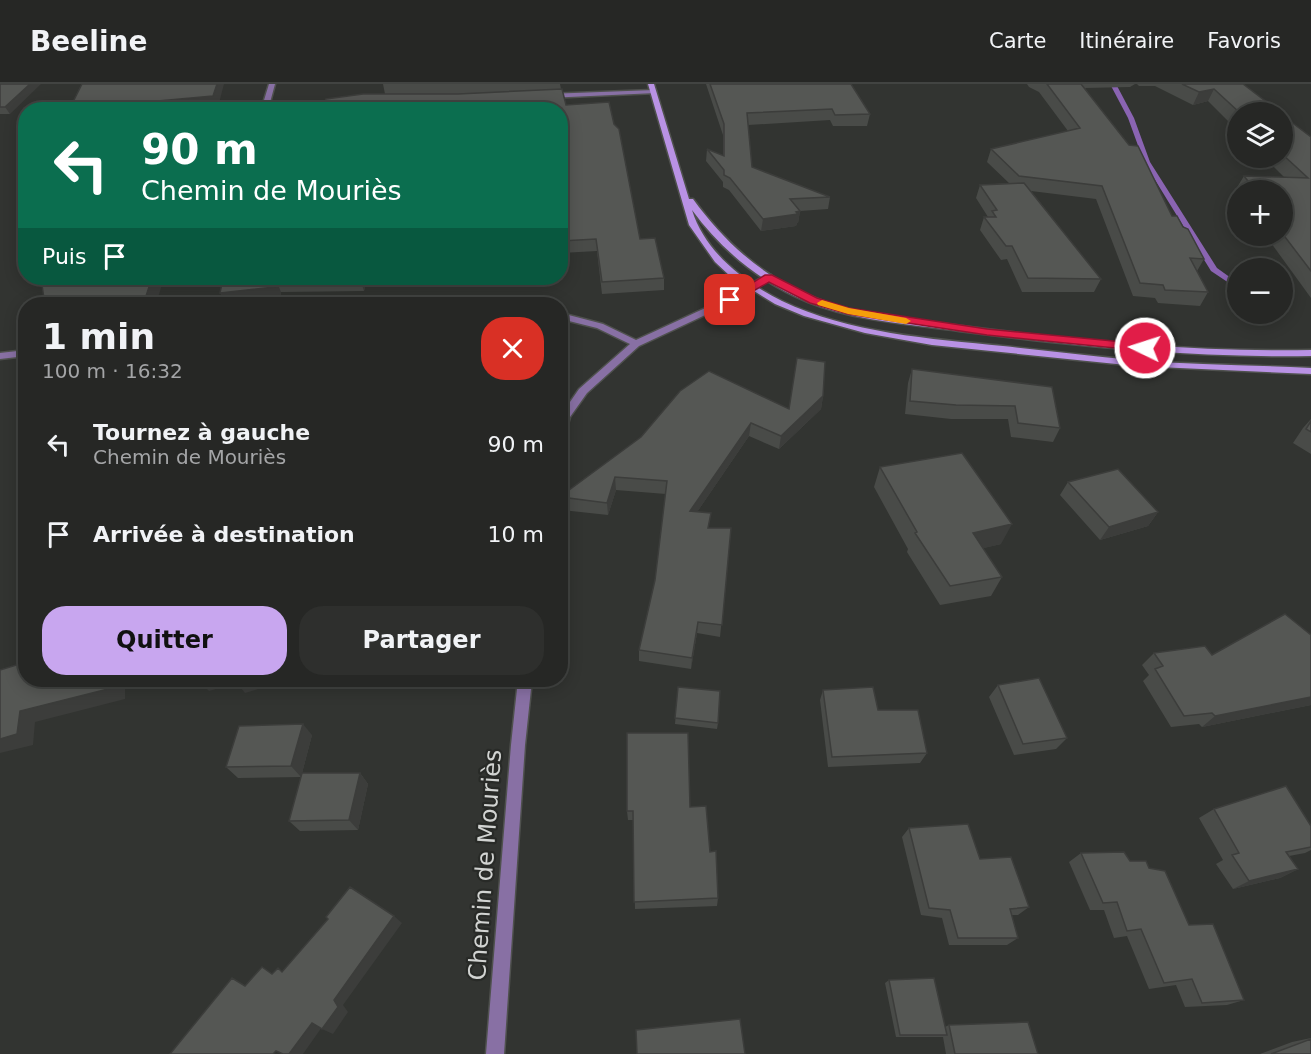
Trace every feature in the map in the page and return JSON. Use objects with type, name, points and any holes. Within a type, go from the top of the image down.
[{"type":"main road","points":[[651,84],[693,225],[707,246],[733,274],[753,287],[807,314],[867,331],[932,342],[1136,363],[1311,371]]},
{"type":"main road","points":[[685,193],[719,239],[768,278],[813,301],[848,311],[912,322],[1127,347],[1311,353]]},
{"type":"street","points":[[266,102],[272,84]]},
{"type":"street","points":[[536,96],[654,92]]},
{"type":"street","points":[[568,413],[583,391],[636,344],[730,300],[768,278]]},
{"type":"street","points":[[568,317],[583,320],[623,336],[636,344]]},
{"type":"street","points":[[0,356],[18,354]]},
{"type":"street","name":"Chemin de Mouriès","points":[[495,1054],[524,687]]},
{"type":"building","points":[[0,84],[30,84],[5,107],[0,107]]},
{"type":"building","points":[[82,84],[217,84],[213,96],[147,102],[73,102]]},
{"type":"building","points":[[710,84],[851,84],[870,114],[835,115],[832,109],[747,113],[752,167],[830,197],[790,199],[800,211],[796,212],[798,214],[763,219],[730,178],[724,175],[724,170],[707,149],[724,156],[724,124]]},
{"type":"building","points":[[1047,84],[1081,84],[1129,145],[1138,146],[1172,216],[1177,216],[1183,227],[1188,229],[1204,259],[1190,258],[1208,292],[1165,290],[1163,285],[1140,283],[1102,186],[1019,176],[991,149],[1080,128]]},
{"type":"building","points":[[1182,84],[1243,84],[1267,102],[1228,102],[1214,89],[1199,92]]},
{"type":"building","points":[[562,89],[565,102],[324,102],[326,99],[363,94],[458,94]]},
{"type":"building","points":[[609,102],[614,124],[619,129],[640,239],[655,238],[664,278],[602,282],[596,239],[568,241],[568,105]]},
{"type":"building","points":[[1293,123],[1311,137],[1311,271],[1292,246],[1293,180],[1247,180],[1244,176],[1308,178],[1293,164]]},
{"type":"building","points":[[1024,183],[1101,279],[1028,278],[1012,246],[1006,246],[984,217],[996,217],[992,211],[997,210],[980,185]]},
{"type":"building","points":[[42,285],[150,285],[146,296],[44,297]]},
{"type":"building","points":[[222,285],[275,285],[275,287],[220,293]]},
{"type":"building","points":[[797,358],[825,362],[823,396],[781,436],[751,423],[690,511],[711,513],[708,528],[731,528],[722,625],[698,622],[692,658],[639,650],[655,580],[667,481],[615,477],[607,503],[568,498],[568,491],[641,437],[680,391],[709,371],[789,409]]},
{"type":"building","points":[[912,369],[1052,387],[1060,428],[1018,423],[1015,406],[956,405],[910,401]]},
{"type":"building","points":[[1311,421],[1311,432],[1306,429]]},
{"type":"building","points":[[962,453],[1012,524],[973,533],[1002,577],[950,586],[915,533],[917,532],[880,467]]},
{"type":"building","points":[[1118,469],[1158,512],[1109,527],[1068,482]]},
{"type":"building","points":[[1285,614],[1311,635],[1311,697],[1215,716],[1212,713],[1184,716],[1155,669],[1163,666],[1154,653],[1205,646],[1212,655]]},
{"type":"building","points":[[18,664],[18,687],[112,688],[20,711],[17,734],[0,739],[0,670]]},
{"type":"building","points":[[1039,678],[1067,738],[1023,744],[998,685]]},
{"type":"building","points":[[678,687],[720,691],[718,723],[675,718]]},
{"type":"building","points":[[873,687],[878,710],[918,710],[927,753],[832,757],[823,690]]},
{"type":"building","points":[[303,724],[291,766],[226,767],[239,726]]},
{"type":"building","points":[[627,733],[688,733],[690,807],[706,806],[710,852],[716,851],[718,898],[634,902],[633,811],[627,811]]},
{"type":"building","points":[[302,773],[360,773],[349,820],[289,821]]},
{"type":"building","points":[[1286,786],[1311,826],[1311,847],[1286,852],[1298,869],[1249,881],[1232,855],[1239,853],[1214,809]]},
{"type":"building","points":[[968,824],[980,859],[1011,857],[1029,907],[1010,909],[1018,938],[958,938],[950,910],[929,908],[909,828]]},
{"type":"building","points":[[1124,852],[1130,861],[1146,861],[1149,868],[1165,871],[1189,925],[1213,924],[1244,1000],[1202,1003],[1192,979],[1164,983],[1141,929],[1127,931],[1117,902],[1103,903],[1081,853]]},
{"type":"building","points":[[350,887],[394,916],[334,1000],[338,1007],[322,1029],[312,1023],[289,1054],[276,1051],[273,1054],[170,1054],[232,978],[245,986],[262,967],[272,974],[278,968],[282,972],[328,919],[326,917]]},
{"type":"building","points":[[934,978],[947,1035],[900,1035],[889,980]]},
{"type":"building","points":[[740,1019],[745,1054],[637,1054],[636,1030]]},
{"type":"building","points":[[1028,1022],[1038,1054],[955,1054],[949,1025]]},
{"type":"building","points":[[1311,1039],[1311,1054],[1271,1054]]},
{"type":"waterway","points":[[1113,84],[1131,118],[1147,162],[1214,269],[1227,279]]},
{"type":"slow traffic","points":[[822,303],[848,311],[906,321]]},
{"type":"route","points":[[730,300],[768,278],[813,301],[848,311],[902,321],[1032,338],[1145,348]]}]
